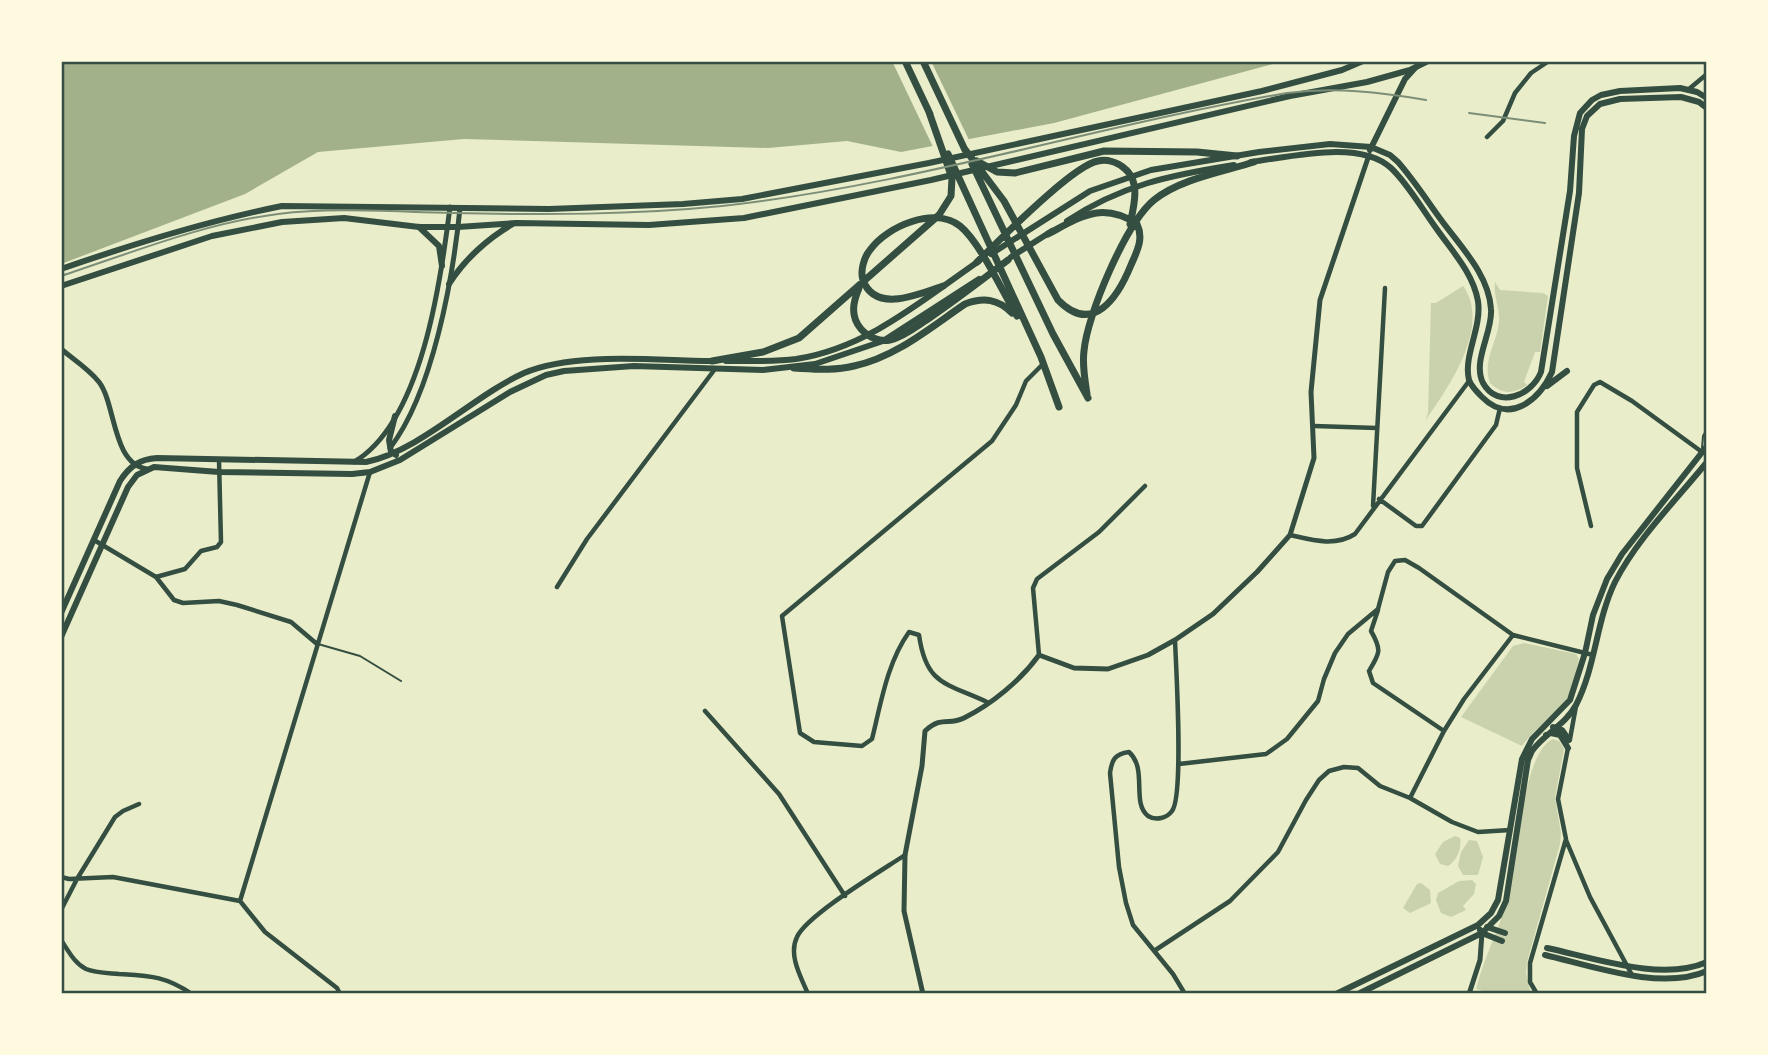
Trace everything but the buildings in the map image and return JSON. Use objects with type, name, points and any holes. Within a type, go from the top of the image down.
[{"type":"highway","points":[[905,61],[1042,360],[1059,407]]},
{"type":"highway","points":[[923,61],[964,148],[1053,334],[1088,398],[1084,352],[1088,328],[1128,232],[1135,206],[1135,192],[1127,170],[1110,161],[1096,161],[1083,167],[1021,221],[977,262]]},
{"type":"highway","points":[[714,365],[799,338],[939,215],[951,196],[952,178],[929,112]]},
{"type":"highway","points":[[964,148],[979,163],[998,172],[1016,173],[1104,150],[1197,152],[1237,156]]},
{"type":"highway","points":[[964,148],[1004,201],[1058,300],[1068,311],[1082,315],[1102,309],[1114,300],[1141,240],[1137,224],[1126,217],[1094,212],[1048,234]]},
{"type":"highway","points":[[1128,232],[1140,214],[1155,199],[1173,189],[1254,162]]},
{"type":"highway","points":[[943,286],[890,300],[868,290],[862,277],[864,261],[870,249],[889,233],[907,224],[934,218],[949,220],[961,227],[973,240],[1032,339]]},
{"type":"highway","points":[[859,287],[853,304],[858,326],[869,336],[883,340],[905,334],[965,294],[1007,260]]},
{"type":"highway","points":[[794,368],[826,370],[863,364],[900,348],[965,304],[986,299],[1005,306],[1020,320]]},
{"type":"main road","points":[[61,269],[120,249],[282,206],[549,209],[743,199],[929,163],[1262,91],[1342,70],[1363,61]]},
{"type":"main road","points":[[1369,155],[1386,114],[1405,79],[1421,61]]},
{"type":"main road","points":[[61,286],[212,236],[282,222],[344,218],[419,227],[458,227],[516,223],[649,225],[744,218],[931,180],[1277,99],[1367,82],[1410,70],[1428,61]]},
{"type":"main road","points":[[61,637],[128,487],[137,475],[147,469],[161,467],[219,472],[352,474],[370,472],[400,460],[510,392],[546,375],[564,371],[634,366],[714,365],[779,360],[831,351],[874,333],[977,262],[1090,191],[1134,175],[1171,166],[1330,144],[1371,146],[1390,155],[1398,162],[1480,273],[1491,308],[1491,325],[1480,372],[1482,381],[1489,391],[1505,397],[1516,397],[1533,387],[1541,372],[1570,191],[1574,136],[1580,113],[1592,100],[1611,92],[1689,89],[1707,98]]},
{"type":"main road","points":[[1545,387],[1552,372],[1578,193],[1583,129],[1587,116],[1600,104],[1620,99],[1681,97],[1699,102],[1707,108]]},
{"type":"main road","points":[[1123,190],[1175,174],[1254,162],[1332,152],[1369,155],[1397,174],[1471,279],[1479,317],[1469,366],[1469,381],[1486,402],[1500,408],[1521,407],[1567,371]]},
{"type":"main road","points":[[61,613],[120,481],[134,464],[144,459],[351,463],[380,459],[504,384],[543,366],[584,360],[794,368],[838,358],[883,341],[1084,210],[1142,182],[1142,176],[1134,175]]},
{"type":"main road","points":[[449,284],[471,257],[495,236],[516,223]]},
{"type":"main road","points":[[419,227],[439,246],[442,265]]},
{"type":"main road","points":[[1541,372],[1548,368],[1552,372]]},
{"type":"main road","points":[[391,452],[390,435],[396,416]]},
{"type":"main road","points":[[1335,994],[1458,936],[1478,925],[1491,913],[1498,900],[1526,748],[1574,702],[1593,615],[1607,579],[1622,554],[1704,449]]},
{"type":"main road","points":[[391,452],[400,455],[416,451]]},
{"type":"main road","points":[[1358,994],[1482,933],[1499,916],[1506,901],[1528,760],[1543,734],[1555,727],[1574,702],[1593,655],[1601,619],[1615,583],[1630,557],[1707,462]]},
{"type":"main road","points":[[1555,727],[1562,730],[1568,744]]},
{"type":"main road","points":[[1543,734],[1560,735],[1568,744]]},
{"type":"main road","points":[[1478,925],[1505,933]]},
{"type":"main road","points":[[1478,925],[1482,933],[1502,941]]},
{"type":"main road","points":[[1547,947],[1659,971],[1692,968],[1707,962]]},
{"type":"main road","points":[[1545,955],[1632,975],[1662,979],[1695,976],[1707,971]]},
{"type":"street","points":[[1487,137],[1503,121],[1515,93],[1531,72],[1549,61]]},
{"type":"street","points":[[1689,89],[1707,74]]},
{"type":"street","points":[[1039,655],[1074,668],[1108,669],[1134,661],[1175,640],[1213,614],[1290,536],[1314,458],[1311,392],[1320,300],[1369,155]]},
{"type":"street","points":[[351,463],[375,446],[396,416],[423,355],[442,265],[450,207]]},
{"type":"street","points":[[391,452],[432,357],[449,284],[460,208]]},
{"type":"street","points":[[1373,507],[1385,288]]},
{"type":"street","points":[[61,349],[100,382],[123,448],[134,464],[147,469]]},
{"type":"street","points":[[987,702],[935,677],[922,657],[919,635],[909,632],[890,669],[872,739],[862,746],[814,742],[800,733],[782,616],[992,441],[1016,405],[1026,381],[1042,360]]},
{"type":"street","points":[[557,587],[587,539],[714,365]]},
{"type":"street","points":[[1290,536],[1319,542],[1347,539],[1355,534],[1469,381]]},
{"type":"street","points":[[1591,526],[1577,468],[1577,412],[1594,385],[1600,382],[1704,449]]},
{"type":"street","points":[[1379,499],[1416,526],[1422,526],[1496,425],[1500,408]]},
{"type":"street","points":[[1314,426],[1377,428]]},
{"type":"street","points":[[240,901],[370,472],[380,459]]},
{"type":"street","points":[[156,577],[185,569],[201,551],[217,547],[221,542],[219,460]]},
{"type":"street","points":[[923,994],[904,911],[905,855],[922,766],[925,731],[936,722],[962,719],[1009,687],[1030,668],[1039,655],[1034,588],[1037,579],[1100,532],[1145,486]]},
{"type":"street","points":[[94,540],[156,577],[170,597],[178,602],[219,601],[237,605],[291,622],[317,644]]},
{"type":"street","points":[[1444,732],[1373,683],[1369,671],[1379,655],[1379,646],[1371,631],[1388,572],[1395,561],[1405,560],[1513,635],[1593,655]]},
{"type":"street","points":[[1179,764],[1266,754],[1279,747],[1318,701],[1332,662],[1348,634],[1378,609]]},
{"type":"street","points":[[1410,798],[1464,699],[1513,635]]},
{"type":"street","points":[[1175,640],[1179,764],[1173,811],[1163,818],[1153,818],[1146,814],[1141,807],[1139,766],[1136,758],[1129,752],[1120,753],[1112,760],[1110,773],[1119,867],[1133,925],[1173,974],[1185,994]]},
{"type":"street","points":[[1574,702],[1558,799],[1566,839],[1590,897],[1632,975]]},
{"type":"street","points":[[705,711],[779,794],[845,896]]},
{"type":"street","points":[[1154,951],[1230,901],[1278,852],[1306,800],[1319,780],[1329,771],[1344,767],[1358,768],[1380,786],[1410,798],[1452,822],[1478,832],[1510,830]]},
{"type":"street","points":[[61,910],[115,817],[139,804]]},
{"type":"street","points":[[1536,994],[1530,982],[1530,963],[1566,839]]},
{"type":"street","points":[[808,994],[794,962],[796,938],[809,921],[905,855]]},
{"type":"street","points":[[61,877],[113,877],[240,901],[265,932],[337,988],[340,994]]},
{"type":"street","points":[[1469,994],[1480,960],[1482,933]]},
{"type":"street","points":[[61,940],[71,957],[86,969],[162,978],[192,994]]},
{"type":"lane","points":[[1704,449],[1703,436],[1707,429]]},
{"type":"lane","points":[[317,644],[360,656],[401,681]]},
{"type":"shaded area","points":[[61,61],[1284,61],[1054,123],[901,152],[847,141],[768,148],[464,139],[318,152],[245,194],[61,264]]},
{"type":"shaded area","points":[[1495,282],[1500,290],[1543,293],[1548,296],[1540,352],[1535,352],[1524,382],[1527,385],[1513,391],[1495,387],[1490,383],[1488,375],[1499,322]]},
{"type":"shaded area","points":[[1463,286],[1471,302],[1473,319],[1470,338],[1455,374],[1425,421],[1428,413],[1431,303],[1436,303]]},
{"type":"shaded area","points":[[1524,643],[1576,654],[1579,659],[1568,697],[1522,746],[1461,717],[1513,646]]},
{"type":"shaded area","points":[[1553,739],[1559,741],[1564,749],[1555,798],[1561,833],[1527,962],[1526,973],[1531,994],[1493,994],[1476,989],[1507,902],[1527,787],[1542,749]]},
{"type":"shaded area","points":[[1455,836],[1460,838],[1456,858],[1448,866],[1440,864],[1435,854],[1443,842]]},
{"type":"shaded area","points":[[1469,840],[1477,841],[1483,857],[1478,875],[1463,875],[1458,866],[1461,852]]},
{"type":"shaded area","points":[[1472,880],[1476,884],[1474,894],[1463,906],[1466,910],[1451,917],[1441,913],[1436,900],[1438,893],[1459,881]]},
{"type":"shaded area","points":[[1421,883],[1430,890],[1431,903],[1410,913],[1403,908],[1417,884]]},
{"type":"pier","points":[[892,61],[931,61],[970,142],[934,149]]},
{"type":"railway","points":[[61,276],[223,224],[278,214],[344,210],[588,214],[722,206],[864,184],[1146,121],[1287,93],[1357,91],[1426,100]]},
{"type":"railway","points":[[1469,113],[1545,123]]}]
